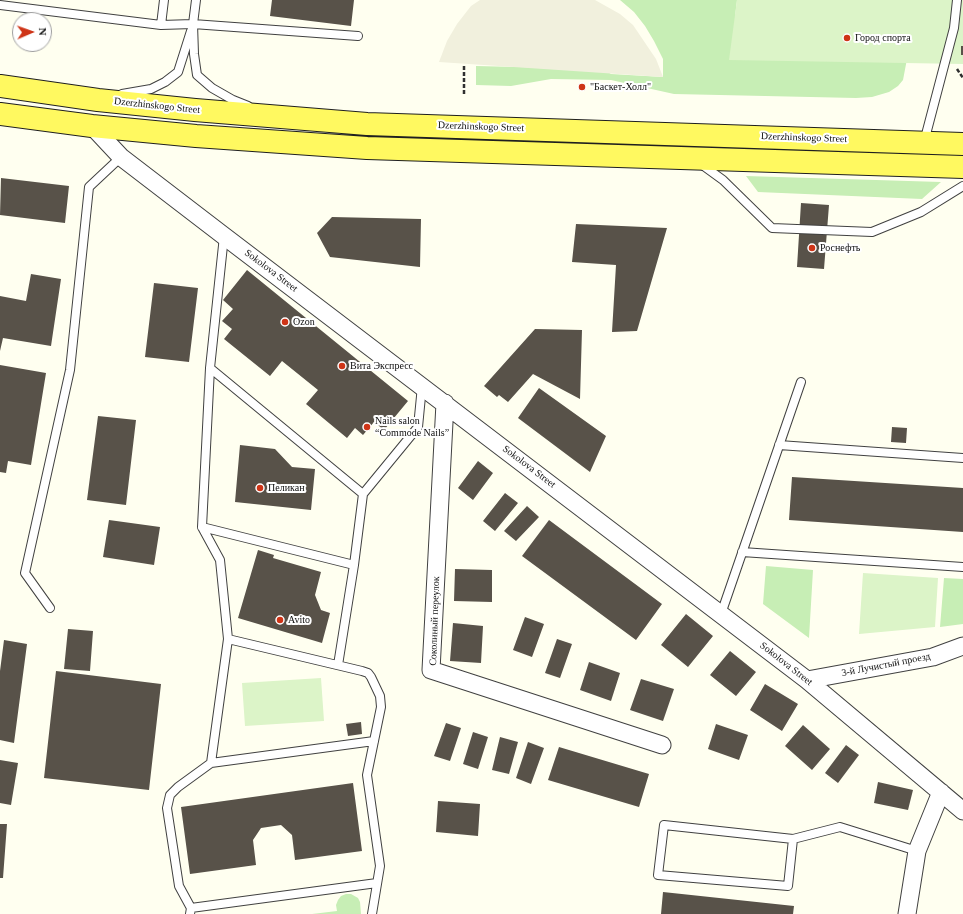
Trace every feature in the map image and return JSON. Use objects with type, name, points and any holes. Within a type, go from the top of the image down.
[{"type":"main road","name":"Dzerzhinskogo Street","points":[[0,86],[89,99],[195,110],[367,124],[963,144]]},
{"type":"main road","points":[[0,114],[92,126],[196,136],[367,148],[963,167]]},
{"type":"main road","points":[[918,166],[924,142]]},
{"type":"street","name":"Sokolova Street","points":[[92,126],[122,157],[224,236],[808,680],[963,811]]},
{"type":"street","name":"Соколиный переулок","points":[[445,403],[432,670],[662,745]]},
{"type":"street","name":"3-й Лучистый проезд","points":[[808,680],[933,657],[963,646]]},
{"type":"street","points":[[907,914],[917,851],[941,792]]},
{"type":"lane","points":[[161,25],[164,0]]},
{"type":"lane","points":[[196,0],[193,24],[194,54],[197,75],[212,88],[233,100],[257,109],[298,119]]},
{"type":"lane","points":[[924,142],[954,28],[957,0]]},
{"type":"lane","points":[[3,4],[161,25],[193,24],[358,36]]},
{"type":"lane","points":[[89,99],[151,89],[165,82],[178,72],[193,24]]},
{"type":"lane","points":[[50,608],[25,573],[70,370],[89,187],[122,157]]},
{"type":"lane","points":[[692,158],[723,180],[772,228],[872,232],[921,212],[963,186]]},
{"type":"lane","points":[[211,763],[228,639],[220,560],[202,527],[210,368],[224,236]]},
{"type":"lane","points":[[210,368],[363,494]]},
{"type":"lane","points":[[721,614],[801,382]]},
{"type":"lane","points":[[338,665],[354,565],[363,494],[418,427],[422,386]]},
{"type":"lane","points":[[779,445],[963,458]]},
{"type":"lane","points":[[202,527],[354,565]]},
{"type":"lane","points":[[742,552],[963,567]]},
{"type":"lane","points":[[228,639],[368,673],[382,701],[367,775],[380,866],[372,914]]},
{"type":"lane","points":[[374,741],[211,763],[178,787],[170,795],[167,808],[179,886],[191,911],[377,883]]},
{"type":"lane","points":[[793,839],[788,886],[658,875],[664,825],[793,839],[840,827],[917,851]]},
{"type":"path","points":[[464,64],[464,94]]},
{"type":"green space","points":[[620,0],[737,0],[735,17],[911,38],[903,80],[898,86],[889,92],[872,97],[856,98],[674,94],[611,80],[551,79],[511,86],[476,85],[476,66],[603,69],[611,74],[663,77],[663,59],[654,41],[634,12]]},
{"type":"green space","name":"Город спорта","points":[[737,0],[963,0],[963,64],[729,60]]},
{"type":"green space","points":[[746,176],[941,182],[922,199],[758,192]]},
{"type":"green space","points":[[766,566],[813,570],[809,638],[763,604]]},
{"type":"green space","points":[[863,573],[938,578],[935,627],[859,634]]},
{"type":"green space","points":[[944,578],[963,579],[963,624],[940,627]]},
{"type":"green space","points":[[321,678],[324,721],[245,726],[242,683]]},
{"type":"green space","points":[[351,894],[358,898],[360,902],[361,914],[312,914],[337,911],[336,905],[338,900],[341,896]]},
{"type":"shaded area","points":[[480,0],[595,0],[620,14],[633,25],[656,59],[663,77],[439,62],[447,41],[457,24],[471,6]]},
{"type":"building","points":[[272,0],[354,0],[351,26],[270,16]]},
{"type":"building","points":[[961,46],[963,46],[963,55],[961,55]]},
{"type":"building","points":[[1,178],[69,186],[65,223],[0,215]]},
{"type":"building","points":[[801,203],[829,205],[824,269],[797,267]]},
{"type":"building","points":[[332,217],[421,219],[420,267],[330,257],[317,233]]},
{"type":"building","points":[[576,224],[667,228],[637,331],[612,332],[616,265],[572,262]]},
{"type":"building","points":[[247,270],[408,401],[384,430],[374,422],[363,435],[355,428],[347,438],[306,404],[318,390],[282,361],[270,376],[224,339],[232,329],[222,321],[233,309],[223,300]]},
{"type":"building","points":[[31,274],[61,279],[51,346],[3,338],[0,351],[0,296],[26,301]]},
{"type":"building","points":[[154,283],[198,288],[189,362],[145,357]]},
{"type":"building","points":[[535,329],[582,330],[580,399],[533,374],[508,402],[499,395],[497,397],[484,386]]},
{"type":"building","points":[[0,365],[46,373],[31,465],[8,461],[6,473],[0,472]]},
{"type":"building","points":[[539,388],[606,436],[590,472],[518,418]]},
{"type":"building","points":[[98,416],[136,420],[126,505],[87,500]]},
{"type":"building","points":[[892,427],[907,428],[906,443],[891,442]]},
{"type":"building","points":[[240,445],[275,449],[292,467],[315,469],[311,510],[235,502]]},
{"type":"building","points":[[478,461],[493,473],[473,500],[458,488]]},
{"type":"building","points":[[792,477],[963,488],[963,532],[789,520]]},
{"type":"building","points":[[505,493],[518,503],[495,531],[483,521]]},
{"type":"building","points":[[527,506],[539,517],[516,541],[504,531]]},
{"type":"building","points":[[109,520],[160,527],[154,565],[103,557]]},
{"type":"building","points":[[549,520],[662,604],[636,640],[522,556]]},
{"type":"building","points":[[258,550],[274,555],[273,558],[321,572],[315,595],[321,610],[330,613],[322,643],[238,618]]},
{"type":"building","points":[[455,569],[492,570],[492,602],[454,601]]},
{"type":"building","points":[[686,614],[713,636],[688,667],[661,645]]},
{"type":"building","points":[[525,617],[544,624],[532,657],[513,650]]},
{"type":"building","points":[[453,623],[483,626],[481,663],[450,661]]},
{"type":"building","points":[[68,629],[93,631],[90,671],[64,669]]},
{"type":"building","points":[[557,639],[572,644],[560,678],[545,673]]},
{"type":"building","points":[[4,640],[27,644],[14,743],[0,740],[0,671]]},
{"type":"building","points":[[730,651],[756,672],[736,696],[710,675]]},
{"type":"building","points":[[589,662],[620,673],[611,701],[580,690]]},
{"type":"building","points":[[56,671],[161,684],[149,790],[44,778]]},
{"type":"building","points":[[641,679],[674,689],[663,721],[630,710]]},
{"type":"building","points":[[765,684],[798,704],[782,731],[750,710]]},
{"type":"building","points":[[361,722],[362,734],[348,736],[346,724]]},
{"type":"building","points":[[446,723],[461,728],[450,761],[434,756]]},
{"type":"building","points":[[716,724],[748,735],[739,760],[708,749]]},
{"type":"building","points":[[803,725],[830,749],[812,770],[785,746]]},
{"type":"building","points":[[473,732],[488,737],[478,769],[463,764]]},
{"type":"building","points":[[500,737],[518,742],[509,774],[492,770]]},
{"type":"building","points":[[528,742],[544,748],[531,784],[516,778]]},
{"type":"building","points":[[846,745],[859,755],[838,783],[825,773]]},
{"type":"building","points":[[559,747],[649,774],[639,807],[548,780]]},
{"type":"building","points":[[0,760],[18,763],[11,805],[0,803]]},
{"type":"building","points":[[878,782],[913,790],[908,810],[874,803]]},
{"type":"building","points":[[353,783],[362,851],[295,860],[292,835],[281,825],[261,828],[253,840],[256,865],[190,874],[181,807]]},
{"type":"building","points":[[438,801],[480,804],[478,836],[436,832]]},
{"type":"building","points":[[0,824],[7,824],[3,878],[0,878]]},
{"type":"building","points":[[663,892],[794,906],[793,914],[661,914]]},
{"type":"place","name":"Город спорта","points":[[847,38]]},
{"type":"place","name":"\"Баскет-Холл\"","points":[[582,87]]},
{"type":"place","name":"Роснефть","points":[[812,248]]},
{"type":"place","name":"Ozon","points":[[285,322]]},
{"type":"place","name":"Вита Экспресс","points":[[342,366]]},
{"type":"place","name":"Nails salon “Commode Nails”","points":[[367,427]]},
{"type":"place","name":"Пеликан","points":[[260,488]]},
{"type":"place","name":"Avito","points":[[280,620]]}]
